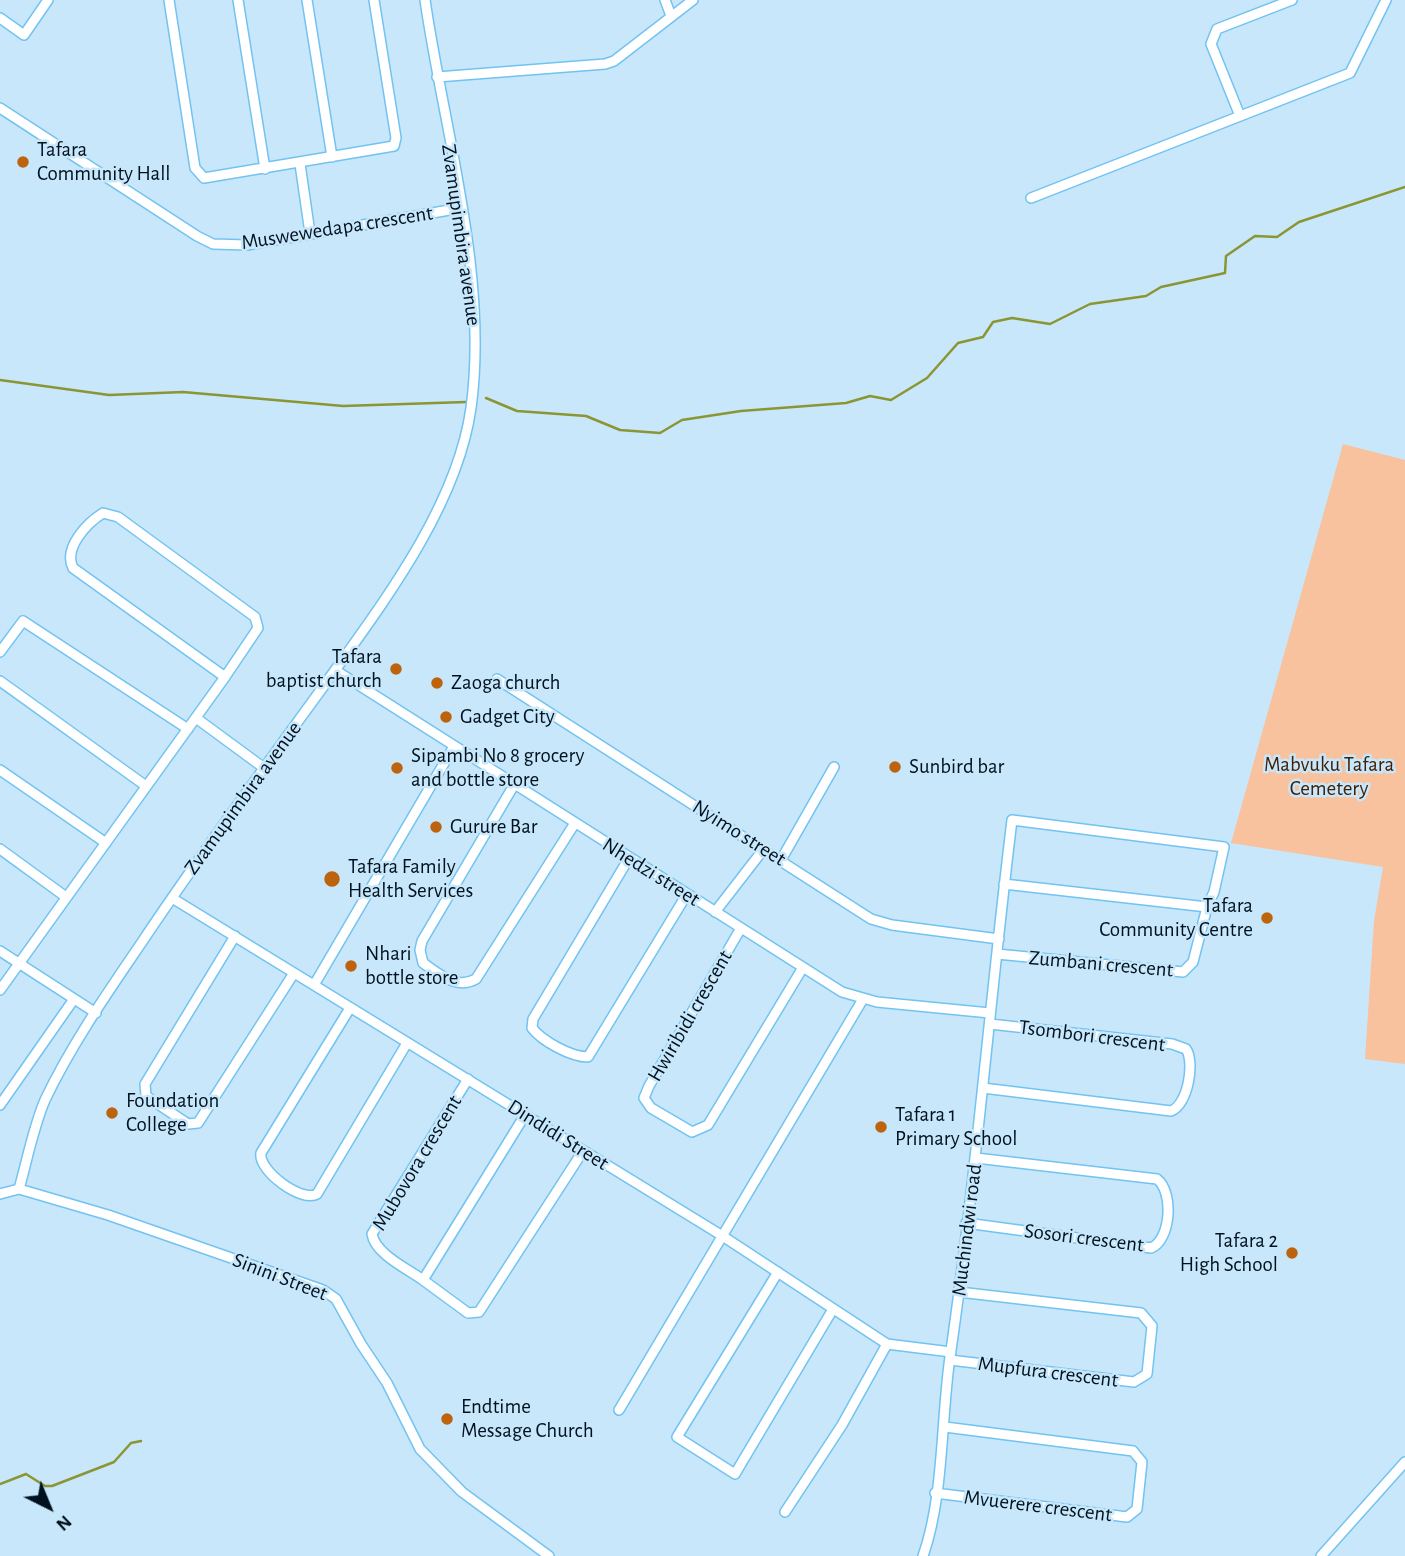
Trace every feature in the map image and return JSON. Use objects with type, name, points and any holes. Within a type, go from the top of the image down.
[{"type":"street","points":[[0,18],[24,35],[48,0]]},
{"type":"street","points":[[169,0],[195,168],[204,178],[390,148],[396,138],[374,0]]},
{"type":"street","points":[[238,0],[265,169]]},
{"type":"street","points":[[307,0],[332,157]]},
{"type":"street","name":"Zvamupimbira avenue","points":[[19,1189],[45,1102],[96,1013],[172,898],[379,607],[425,531],[449,483],[462,446],[472,402],[475,349],[473,294],[425,0]]},
{"type":"street","points":[[665,0],[671,16]]},
{"type":"street","points":[[436,76],[605,64],[614,61],[693,0]]},
{"type":"street","points":[[1240,116],[1211,44],[1217,29],[1292,0]]},
{"type":"street","points":[[1031,198],[1350,73],[1386,0]]},
{"type":"street","name":"Muswewedapa crescent","points":[[0,108],[173,222],[213,244],[247,245],[461,208]]},
{"type":"street","points":[[300,164],[310,233]]},
{"type":"street","points":[[0,990],[196,718],[225,677],[258,628],[255,617],[118,517],[103,513],[93,519],[78,538],[71,554],[73,568],[225,677]]},
{"type":"street","points":[[0,652],[23,621],[188,729]]},
{"type":"street","name":"Nhedzi street","points":[[335,670],[453,748],[842,992],[863,999],[990,1013]]},
{"type":"street","name":"Nyimo street","points":[[497,679],[882,923],[999,939]]},
{"type":"street","points":[[0,681],[146,786]]},
{"type":"street","points":[[196,718],[264,768]]},
{"type":"street","points":[[314,985],[453,748]]},
{"type":"street","points":[[781,860],[834,766]]},
{"type":"street","points":[[0,770],[106,843]]},
{"type":"street","points":[[514,785],[419,950],[423,964],[450,981],[460,984],[476,979],[575,823]]},
{"type":"street","name":"Muchindwi road","points":[[923,1556],[945,1427],[950,1356],[976,1158],[1012,820],[1224,847],[1214,892],[1207,907]]},
{"type":"street","points":[[0,849],[66,897]]},
{"type":"street","points":[[715,912],[763,849]]},
{"type":"street","points":[[629,858],[533,1019],[532,1028],[537,1036],[579,1057],[588,1056],[687,894]]},
{"type":"street","points":[[1004,884],[1207,907]]},
{"type":"street","name":"Dindidi Street","points":[[172,898],[721,1235],[887,1343],[950,1356]]},
{"type":"street","name":"Zumbani crescent","points":[[997,954],[1183,972],[1194,961],[1207,907]]},
{"type":"street","name":"Hwiribidi crescent","points":[[741,928],[649,1086],[645,1098],[651,1108],[692,1132],[708,1125],[802,968]]},
{"type":"street","points":[[235,936],[145,1084],[146,1096],[188,1124],[198,1123],[294,973]]},
{"type":"street","points":[[0,951],[96,1013]]},
{"type":"street","points":[[0,1105],[74,999]]},
{"type":"street","points":[[619,1410],[863,999]]},
{"type":"street","points":[[350,1008],[261,1153],[260,1159],[266,1170],[301,1195],[310,1197],[317,1194],[407,1043]]},
{"type":"street","name":"Tsombori crescent","points":[[983,1088],[1171,1111],[1177,1109],[1184,1099],[1190,1059],[1186,1049],[1172,1044],[990,1024]]},
{"type":"street","name":"Mubovora crescent","points":[[423,1280],[386,1254],[372,1240],[372,1234],[468,1079]]},
{"type":"street","points":[[525,1115],[423,1280],[468,1313],[479,1312],[583,1151]]},
{"type":"street","name":"Sosori crescent","points":[[966,1223],[1151,1248],[1159,1245],[1164,1237],[1168,1195],[1164,1184],[1157,1179],[976,1158]]},
{"type":"street","points":[[0,1195],[19,1189]]},
{"type":"street","name":"Sinini Street","points":[[19,1189],[108,1215],[323,1290],[336,1298],[361,1345],[387,1384],[420,1449],[462,1492],[549,1556]]},
{"type":"street","points":[[778,1272],[677,1437],[735,1474],[833,1309]]},
{"type":"street","name":"Mupfura crescent","points":[[950,1356],[1133,1382],[1147,1374],[1152,1326],[1141,1313],[959,1292]]},
{"type":"street","points":[[785,1512],[842,1424],[887,1343]]},
{"type":"street","name":"Mvuerere crescent","points":[[935,1493],[1127,1517],[1137,1509],[1142,1462],[1133,1451],[945,1427]]},
{"type":"street","points":[[1321,1556],[1405,1462]]},
{"type":"green space","name":"Mabvuku Tafara Cemetery","points":[[1343,444],[1405,460],[1405,1064],[1365,1059],[1374,921],[1383,867],[1231,843]]},
{"type":"waterway","points":[[486,398],[517,411],[586,416],[620,430],[660,433],[682,420],[741,411],[846,403],[870,396],[891,400],[927,378],[958,343],[983,337],[993,322],[1012,318],[1050,324],[1090,304],[1146,296],[1161,287],[1225,273],[1226,256],[1255,236],[1277,237],[1299,222],[1405,187]]},
{"type":"waterway","points":[[0,380],[109,395],[183,392],[343,406],[466,402]]},
{"type":"waterway","points":[[0,1484],[26,1474],[45,1486],[52,1486],[114,1462],[131,1443],[141,1441]]},
{"type":"place","name":"Tafara Community Hall","points":[[23,162]]},
{"type":"place","name":"Tafara baptist church","points":[[396,669]]},
{"type":"place","name":"Zaoga church","points":[[437,683]]},
{"type":"place","name":"Gadget City","points":[[446,717]]},
{"type":"place","name":"Sunbird bar","points":[[895,767]]},
{"type":"place","name":"Sipambi No 8 grocery and bottle store","points":[[397,768]]},
{"type":"place","name":"Gurure Bar","points":[[436,827]]},
{"type":"place","name":"Tafara Family Health Services","points":[[332,879]]},
{"type":"place","name":"Tafara Community Centre","points":[[1267,918]]},
{"type":"place","name":"Nhari bottle store","points":[[351,966]]},
{"type":"place","name":"Foundation College","points":[[112,1113]]},
{"type":"place","name":"Tafara 1 Primary School","points":[[881,1127]]},
{"type":"place","name":"Tafara 2 High School","points":[[1292,1253]]},
{"type":"place","name":"Endtime Message Church","points":[[447,1419]]}]
